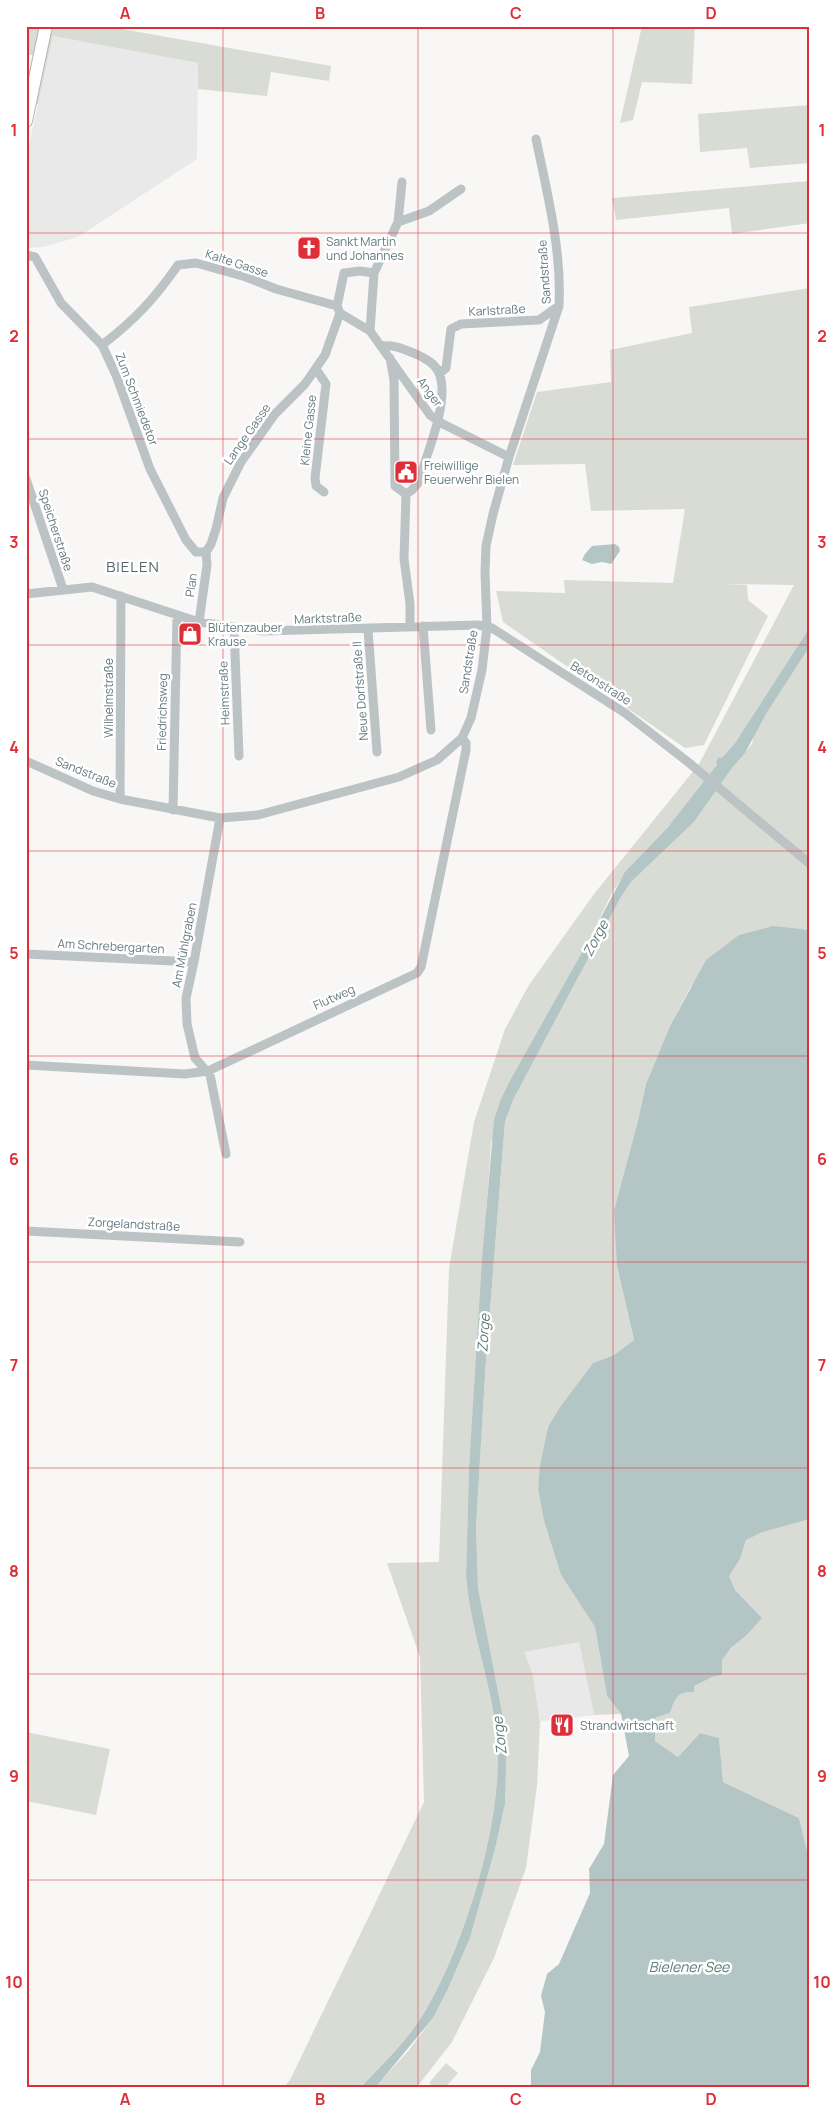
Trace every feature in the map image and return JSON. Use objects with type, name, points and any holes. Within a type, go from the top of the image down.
[{"type":"main road","points":[[26,121],[46,26]]},
{"type":"street","name":"Sandstraße","points":[[26,761],[94,791],[120,799],[220,818],[258,815],[399,777],[437,760],[462,738],[471,718],[478,691],[487,627],[484,573],[486,546],[493,514],[509,457],[559,306],[560,293],[552,215],[536,139]]},
{"type":"street","points":[[370,332],[374,273],[398,222],[402,182]]},
{"type":"street","points":[[398,222],[429,211],[461,189]]},
{"type":"street","name":"Zum Schmiedetor","points":[[31,256],[61,303],[102,345],[116,375],[150,469],[186,540],[196,552],[206,552]]},
{"type":"street","name":"Kalte Gasse","points":[[102,345],[130,324],[148,305],[178,264],[196,262],[339,309],[370,332]]},
{"type":"street","name":"Lange Gasse","points":[[206,552],[216,529],[223,498],[241,462],[275,414],[306,384],[325,355],[339,309],[344,272],[360,271],[374,273]]},
{"type":"street","name":"Karlstraße","points":[[440,373],[446,368],[451,329],[461,324],[539,320],[559,306]]},
{"type":"street","name":"Anger","points":[[370,332],[390,358],[424,408],[438,421],[418,483],[406,494],[395,486],[394,380],[390,358]]},
{"type":"street","points":[[381,346],[396,345],[424,358],[435,366],[440,373],[441,407],[438,421],[509,457]]},
{"type":"street","name":"Kleine Gasse","points":[[316,369],[326,384],[315,478],[316,486],[324,492]]},
{"type":"street","name":"Speicherstraße","points":[[26,479],[63,589]]},
{"type":"street","points":[[406,494],[404,559],[410,604],[410,626]]},
{"type":"street","name":"Plan","points":[[199,622],[207,565],[206,552]]},
{"type":"street","name":"Marktstraße","points":[[26,594],[92,586],[199,622],[263,631],[368,629],[410,626],[478,625],[487,627]]},
{"type":"street","name":"Wilhelmstraße","points":[[120,799],[121,596]]},
{"type":"street","name":"Friedrichsweg","points":[[173,810],[176,615]]},
{"type":"street","points":[[423,626],[431,730]]},
{"type":"street","name":"Betonstraße","points":[[487,627],[625,713],[696,769],[810,864]]},
{"type":"street","name":"Heimstraße","points":[[234,628],[239,756]]},
{"type":"street","name":"Neue Dorfstraße II","points":[[368,629],[377,752]]},
{"type":"street","name":"Flutweg","points":[[26,1065],[185,1074],[208,1071],[417,973],[429,929],[466,750],[466,743],[462,738]]},
{"type":"street","name":"Am Mühlgraben","points":[[208,1071],[195,1058],[187,1024],[186,998],[220,818]]},
{"type":"street","name":"Am Schrebergarten","points":[[26,954],[194,962]]},
{"type":"street","points":[[208,1071],[212,1082],[226,1154]]},
{"type":"street","name":"Zorgelandstraße","points":[[26,1231],[240,1242]]},
{"type":"shaded area","points":[[26,26],[105,26],[331,66],[329,81],[271,72],[267,96],[198,89],[198,63],[53,36],[38,104],[26,104],[26,86],[33,55],[26,55]]},
{"type":"shaded area","points":[[642,26],[695,26],[692,84],[642,82],[633,120],[620,123]]},
{"type":"shaded area","points":[[53,36],[198,63],[197,159],[78,237],[43,247],[26,248],[26,159]]},
{"type":"shaded area","points":[[810,105],[810,163],[750,168],[747,148],[700,152],[698,114]]},
{"type":"shaded area","points":[[810,181],[810,223],[732,234],[729,208],[616,220],[612,198]]},
{"type":"shaded area","points":[[810,288],[810,627],[735,743],[722,759],[719,757],[716,761],[717,765],[706,782],[674,821],[631,867],[612,893],[491,1143],[469,1468],[466,1575],[468,1596],[491,1697],[497,1739],[498,1770],[494,1804],[479,1877],[455,1948],[427,2008],[405,2040],[388,2059],[361,2087],[284,2087],[290,2080],[424,1802],[420,1657],[387,1563],[439,1562],[449,1268],[474,1122],[505,1029],[529,985],[594,894],[699,764],[794,585],[721,584],[747,585],[748,600],[768,616],[704,745],[685,748],[503,622],[496,591],[565,593],[564,580],[673,583],[685,509],[591,511],[585,464],[513,465],[537,392],[611,382],[610,350],[692,333],[689,307]]},
{"type":"shaded area","points":[[810,646],[810,930],[794,929],[691,986],[670,1026],[646,1084],[637,1125],[617,1266],[634,1340],[614,1355],[593,1363],[560,1407],[548,1427],[538,1489],[544,1521],[561,1575],[595,1627],[607,1696],[621,1714],[594,1715],[579,1642],[524,1652],[533,1675],[540,1723],[537,1786],[526,1868],[494,1958],[452,2042],[417,2087],[375,2087],[409,2050],[433,2018],[447,1991],[470,1938],[495,1849],[505,1804],[507,1738],[478,1588],[476,1526],[486,1360],[505,1123],[514,1098],[622,895],[632,881],[694,822],[732,768],[752,744],[754,734]]},
{"type":"shaded area","points":[[810,1519],[810,1863],[799,1818],[723,1782],[719,1738],[700,1733],[678,1757],[655,1741],[655,1718],[670,1713],[675,1699],[691,1686],[722,1675],[722,1660],[731,1648],[748,1634],[762,1618],[735,1590],[728,1576],[740,1559],[746,1540],[763,1532]]},
{"type":"shaded area","points":[[579,1642],[594,1715],[542,1721],[540,1723],[533,1675],[524,1652]]},
{"type":"shaded area","points":[[26,1732],[110,1749],[96,1815],[26,1801]]},
{"type":"shaded area","points":[[446,2063],[458,2073],[446,2087],[434,2087],[429,2083]]},
{"type":"water","points":[[615,544],[619,547],[620,551],[611,564],[602,562],[592,564],[582,560],[592,546]]},
{"type":"water","name":"Zorge","points":[[810,627],[810,646],[766,714],[745,753],[732,768],[694,822],[632,881],[622,895],[514,1098],[505,1122],[486,1360],[476,1526],[478,1588],[507,1738],[505,1804],[495,1849],[470,1938],[447,1991],[433,2018],[380,2082],[375,2087],[361,2087],[413,2029],[427,2008],[441,1980],[468,1914],[479,1878],[494,1805],[498,1770],[497,1739],[491,1697],[468,1596],[466,1575],[469,1468],[482,1260],[494,1120],[501,1099],[511,1079],[625,872],[668,827],[717,765],[716,761],[719,757],[722,758],[735,743]]},
{"type":"water","name":"Bielener See","points":[[773,926],[810,930],[810,1519],[763,1532],[746,1540],[740,1559],[729,1576],[735,1590],[762,1618],[748,1634],[731,1648],[722,1660],[722,1675],[712,1677],[694,1686],[694,1692],[680,1694],[675,1700],[670,1713],[655,1718],[655,1741],[678,1757],[700,1733],[719,1738],[723,1782],[799,1818],[810,1863],[810,2087],[531,2087],[531,2070],[540,2052],[545,2012],[541,1996],[547,1974],[559,1964],[590,1893],[589,1869],[604,1844],[613,1775],[629,1756],[621,1714],[607,1696],[595,1627],[561,1575],[544,1521],[538,1489],[540,1466],[548,1427],[560,1407],[593,1363],[614,1355],[634,1340],[617,1266],[614,1211],[646,1084],[670,1026],[706,960],[739,935]]},
{"type":"place","name":"Sankt Martin und Johannes","points":[[309,248]]},
{"type":"place","name":"Freiwillige Feuerwehr Bielen","points":[[406,472]]},
{"type":"place","name":"Blütenzauber Krause","points":[[190,634]]},
{"type":"place","name":"Strandwirtschaft","points":[[562,1725]]},
{"type":"district","name":"BIELEN","points":[[133,566]]}]
